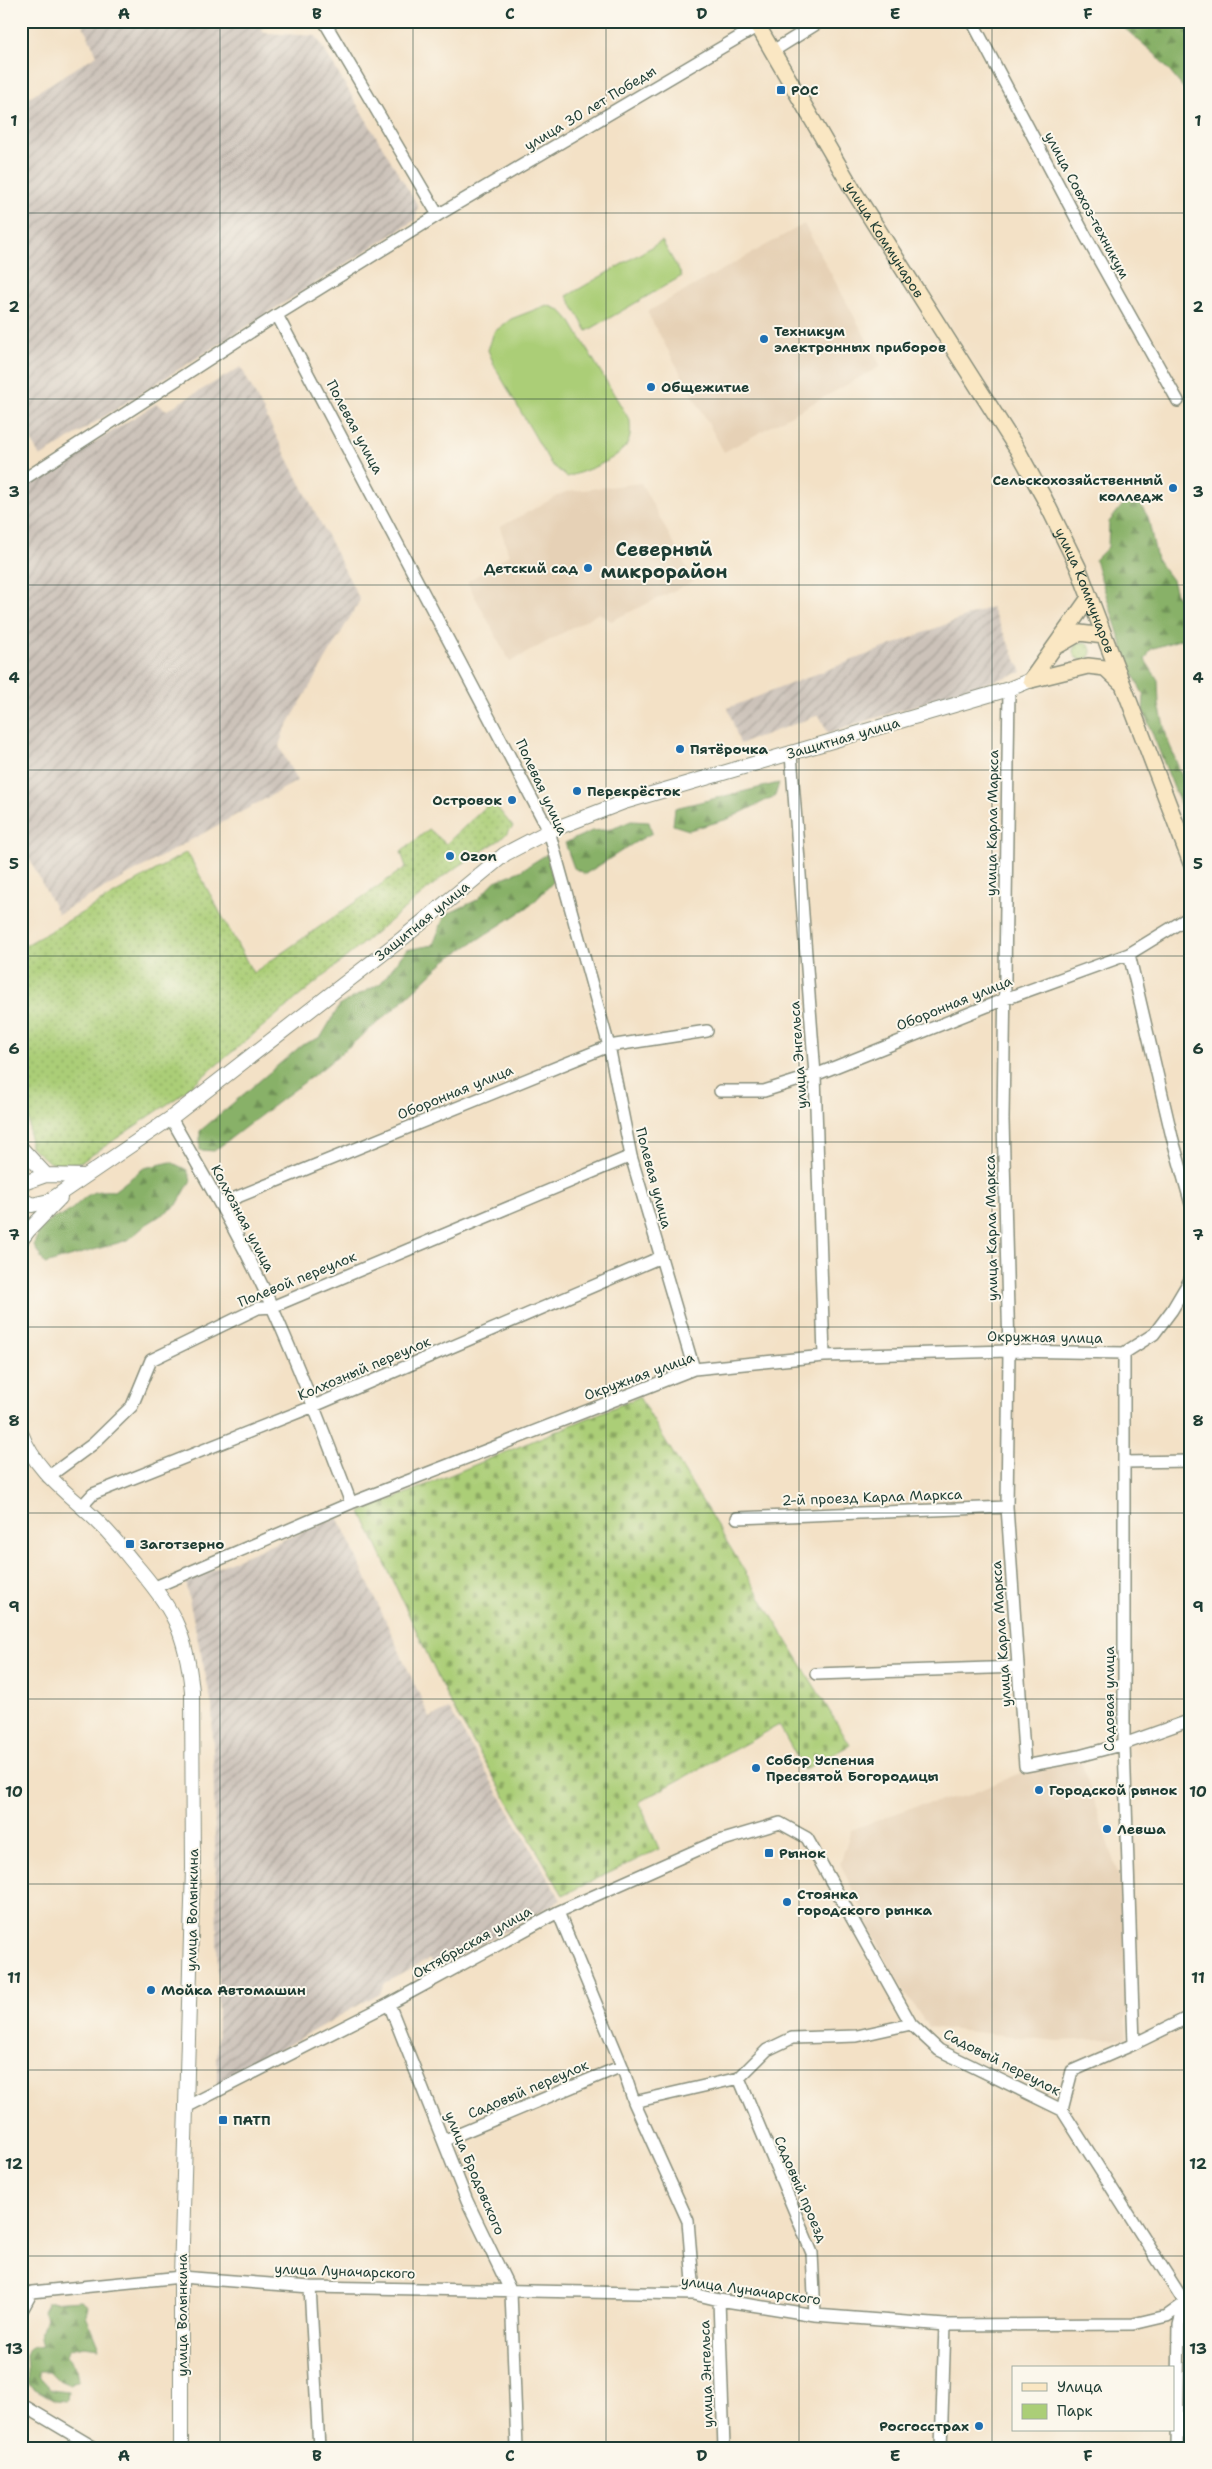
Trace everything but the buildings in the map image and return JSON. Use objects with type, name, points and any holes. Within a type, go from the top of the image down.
[{"type":"main road","name":"улица Коммунаров","points":[[757,24],[854,190],[1017,449],[1078,567],[1191,863]]},
{"type":"main road","points":[[1031,680],[1090,598]]},
{"type":"main road","points":[[1054,648],[1070,637],[1080,634],[1106,641],[1100,656],[1088,666]]},
{"type":"main road","points":[[1031,680],[1088,666],[1105,668],[1113,673],[1123,685]]},
{"type":"street","points":[[324,21],[438,215]]},
{"type":"street","points":[[773,51],[820,21]]},
{"type":"street","name":"улица Совхоз-техникум","points":[[972,21],[1086,235],[1178,401]]},
{"type":"street","name":"улица 30 лет Победы","points":[[21,480],[277,315],[438,215],[757,24]]},
{"type":"street","name":"Полевая улица","points":[[277,315],[549,831],[609,1046],[631,1156],[694,1369]]},
{"type":"street","name":"Защитная улица","points":[[85,1176],[171,1118],[402,938],[505,854],[549,831],[624,802],[1009,689],[1031,680]]},
{"type":"street","name":"улица Карла Маркса","points":[[1009,689],[1003,1120],[1009,1350],[1008,1507],[1025,1766],[1079,1756],[1124,1744]]},
{"type":"street","name":"улица Энгельса","points":[[791,754],[815,1075],[824,1356]]},
{"type":"street","name":"Оборонная улица","points":[[720,1091],[764,1091],[815,1075],[1005,999],[1129,954],[1191,916]]},
{"type":"street","points":[[1129,954],[1172,1136],[1191,1204]]},
{"type":"street","name":"Оборонная улица","points":[[220,1204],[609,1046],[707,1031]]},
{"type":"street","name":"Колхозная улица","points":[[171,1118],[220,1204],[272,1307],[314,1406],[350,1503]]},
{"type":"street","points":[[21,1148],[46,1175]]},
{"type":"street","name":"Полевой переулок","points":[[48,1477],[93,1444],[132,1406],[151,1360],[258,1308],[272,1307],[631,1156]]},
{"type":"street","points":[[21,1184],[46,1175],[85,1176]]},
{"type":"street","points":[[21,1199],[32,1205],[49,1201],[85,1176]]},
{"type":"street","points":[[21,1240],[85,1176]]},
{"type":"street","name":"Колхозный переулок","points":[[81,1507],[93,1494],[314,1406],[661,1257]]},
{"type":"street","points":[[1124,1353],[1154,1334],[1172,1310],[1191,1278]]},
{"type":"street","name":"Окружная улица","points":[[155,1587],[350,1503],[694,1369],[824,1356],[1009,1350],[1124,1353]]},
{"type":"street","name":"Садовая улица","points":[[1124,1353],[1124,1744],[1134,2044]]},
{"type":"street","name":"улица Волынкина","points":[[21,1433],[33,1458],[48,1477],[103,1527],[155,1587],[171,1610],[182,1636],[189,1662],[192,1690],[193,1868],[188,2106],[181,2277],[181,2448]]},
{"type":"street","points":[[1124,1462],[1191,1461]]},
{"type":"street","name":"2-й проезд Карла Маркса","points":[[738,1518],[1008,1507]]},
{"type":"street","points":[[816,1674],[1018,1668]]},
{"type":"street","points":[[1124,1744],[1191,1720]]},
{"type":"street","name":"Октябрьская улица","points":[[188,2106],[389,2004],[558,1912],[713,1842],[780,1823]]},
{"type":"street","name":"Садовый переулок","points":[[780,1823],[807,1838],[911,2024],[939,2050],[1062,2110],[1188,2303]]},
{"type":"street","points":[[558,1912],[622,2066],[634,2102],[688,2222],[694,2294]]},
{"type":"street","name":"улица Бродовского","points":[[389,2004],[445,2140],[467,2201],[511,2292],[517,2448]]},
{"type":"street","points":[[1062,2110],[1072,2071],[1134,2044],[1191,2016]]},
{"type":"street","points":[[634,2102],[739,2078],[767,2050],[792,2038],[857,2036],[911,2024]]},
{"type":"street","name":"Садовый переулок","points":[[445,2140],[622,2066]]},
{"type":"street","name":"Садовый проезд","points":[[739,2078],[812,2253],[815,2315]]},
{"type":"street","name":"улица Луначарского","points":[[21,2312],[32,2292],[181,2277],[310,2287],[694,2294],[719,2300],[815,2315],[945,2326],[1133,2324],[1167,2316],[1188,2303]]},
{"type":"street","points":[[310,2287],[319,2448]]},
{"type":"street","name":"улица Энгельса","points":[[719,2300],[724,2448]]},
{"type":"street","points":[[1178,2448],[1179,2325],[1188,2303]]},
{"type":"street","points":[[941,2448],[945,2326]]},
{"type":"street","points":[[21,2404],[95,2448]]},
{"type":"shaded area","points":[[81,21],[278,21],[261,29],[265,33],[316,36],[418,206],[415,220],[40,457],[21,421],[21,102],[97,55]]},
{"type":"shaded area","name":"Техникум электронных приборов","points":[[804,224],[881,366],[724,452],[647,312]]},
{"type":"shaded area","points":[[241,367],[360,600],[284,731],[279,746],[297,781],[58,914],[21,843],[21,488],[156,404],[167,410]]},
{"type":"shaded area","name":"Детский сад","points":[[641,483],[694,581],[611,621],[599,613],[510,662],[467,582],[509,555],[500,527],[565,492]]},
{"type":"shaded area","points":[[991,607],[1022,672],[828,733],[819,715],[740,744],[728,708]]},
{"type":"shaded area","name":"ПАТП","points":[[338,1517],[430,1718],[449,1709],[561,1900],[438,1968],[429,1959],[385,1983],[380,1993],[217,2085],[218,1978],[212,1705],[185,1581]]},
{"type":"shaded area","name":"Городской рынок","points":[[1081,1761],[1124,1893],[1127,2038],[1057,2041],[928,2027],[888,1965],[840,1863],[851,1830],[916,1806],[966,1796],[1027,1770]]},
{"type":"green space","points":[[1116,21],[1191,21],[1191,87],[1185,90],[1156,55]]},
{"type":"green space","points":[[662,241],[682,276],[587,331],[567,296]]},
{"type":"green space","points":[[547,305],[560,310],[571,322],[630,421],[630,436],[627,444],[621,451],[604,462],[567,477],[551,464],[495,367],[488,350],[494,332],[511,319]]},
{"type":"green space","points":[[1125,502],[1139,502],[1148,517],[1157,560],[1172,580],[1177,597],[1191,599],[1191,636],[1151,649],[1145,660],[1158,680],[1159,705],[1167,738],[1191,800],[1191,831],[1143,710],[1144,696],[1128,664],[1095,560],[1108,547],[1109,522]]},
{"type":"green space","points":[[1078,642],[1086,642],[1091,647],[1089,658],[1078,660],[1073,655],[1073,647]]},
{"type":"green space","points":[[779,783],[775,796],[728,819],[689,830],[673,825],[675,808]]},
{"type":"green space","points":[[492,801],[513,827],[501,839],[445,875],[178,1097],[83,1161],[63,1166],[49,1162],[30,1146],[21,948],[187,852],[253,973],[406,867],[401,852],[429,829],[446,844]]},
{"type":"green space","points":[[631,821],[649,822],[652,833],[585,874],[574,868],[565,843],[592,831],[612,829]]},
{"type":"green space","points":[[547,854],[554,881],[531,905],[446,960],[394,1009],[323,1068],[214,1151],[200,1150],[200,1131],[302,1045],[321,1037],[340,1005],[381,983],[406,950],[433,945],[445,915],[477,900],[495,881],[520,871]]},
{"type":"green space","points":[[171,1162],[187,1170],[191,1180],[177,1205],[147,1224],[128,1240],[45,1264],[34,1246],[38,1234],[49,1221],[54,1217],[64,1215],[91,1194],[114,1191],[144,1168]]},
{"type":"green space","points":[[639,1397],[850,1745],[804,1770],[779,1725],[639,1802],[659,1849],[563,1895],[449,1701],[361,1512]]},
{"type":"green space","points":[[81,2300],[88,2305],[86,2316],[99,2348],[84,2346],[71,2349],[66,2356],[77,2369],[79,2379],[69,2384],[57,2379],[49,2371],[39,2371],[39,2376],[52,2390],[68,2392],[67,2401],[55,2400],[28,2385],[26,2355],[29,2348],[43,2346],[41,2331],[47,2319],[43,2311],[48,2302]]},
{"type":"place","name":"РОС","points":[[781,90]]},
{"type":"place","name":"Техникум электронных приборов","points":[[764,339]]},
{"type":"place","name":"Общежитие","points":[[651,387]]},
{"type":"place","name":"Сельскохозяйственный колледж","points":[[1173,488]]},
{"type":"place","name":"Детский сад","points":[[588,568]]},
{"type":"place","name":"Пятёрочка","points":[[680,749]]},
{"type":"place","name":"Перекрёсток","points":[[577,791]]},
{"type":"place","name":"Островок","points":[[512,800]]},
{"type":"place","name":"Ozon","points":[[450,856]]},
{"type":"place","name":"Заготзерно","points":[[130,1544]]},
{"type":"place","name":"Собор Успения Пресвятой Богородицы","points":[[756,1768]]},
{"type":"place","name":"Городской рынок","points":[[1039,1790]]},
{"type":"place","name":"Левша","points":[[1107,1829]]},
{"type":"place","name":"Рынок","points":[[769,1853]]},
{"type":"place","name":"Cтоянка городского рынка","points":[[787,1902]]},
{"type":"place","name":"Мойка Автомашин","points":[[151,1990]]},
{"type":"place","name":"ПАТП","points":[[223,2120]]},
{"type":"place","name":"Росгосстрах","points":[[979,2426]]},
{"type":"district","name":"Северный микрорайон","points":[[664,560]]}]
